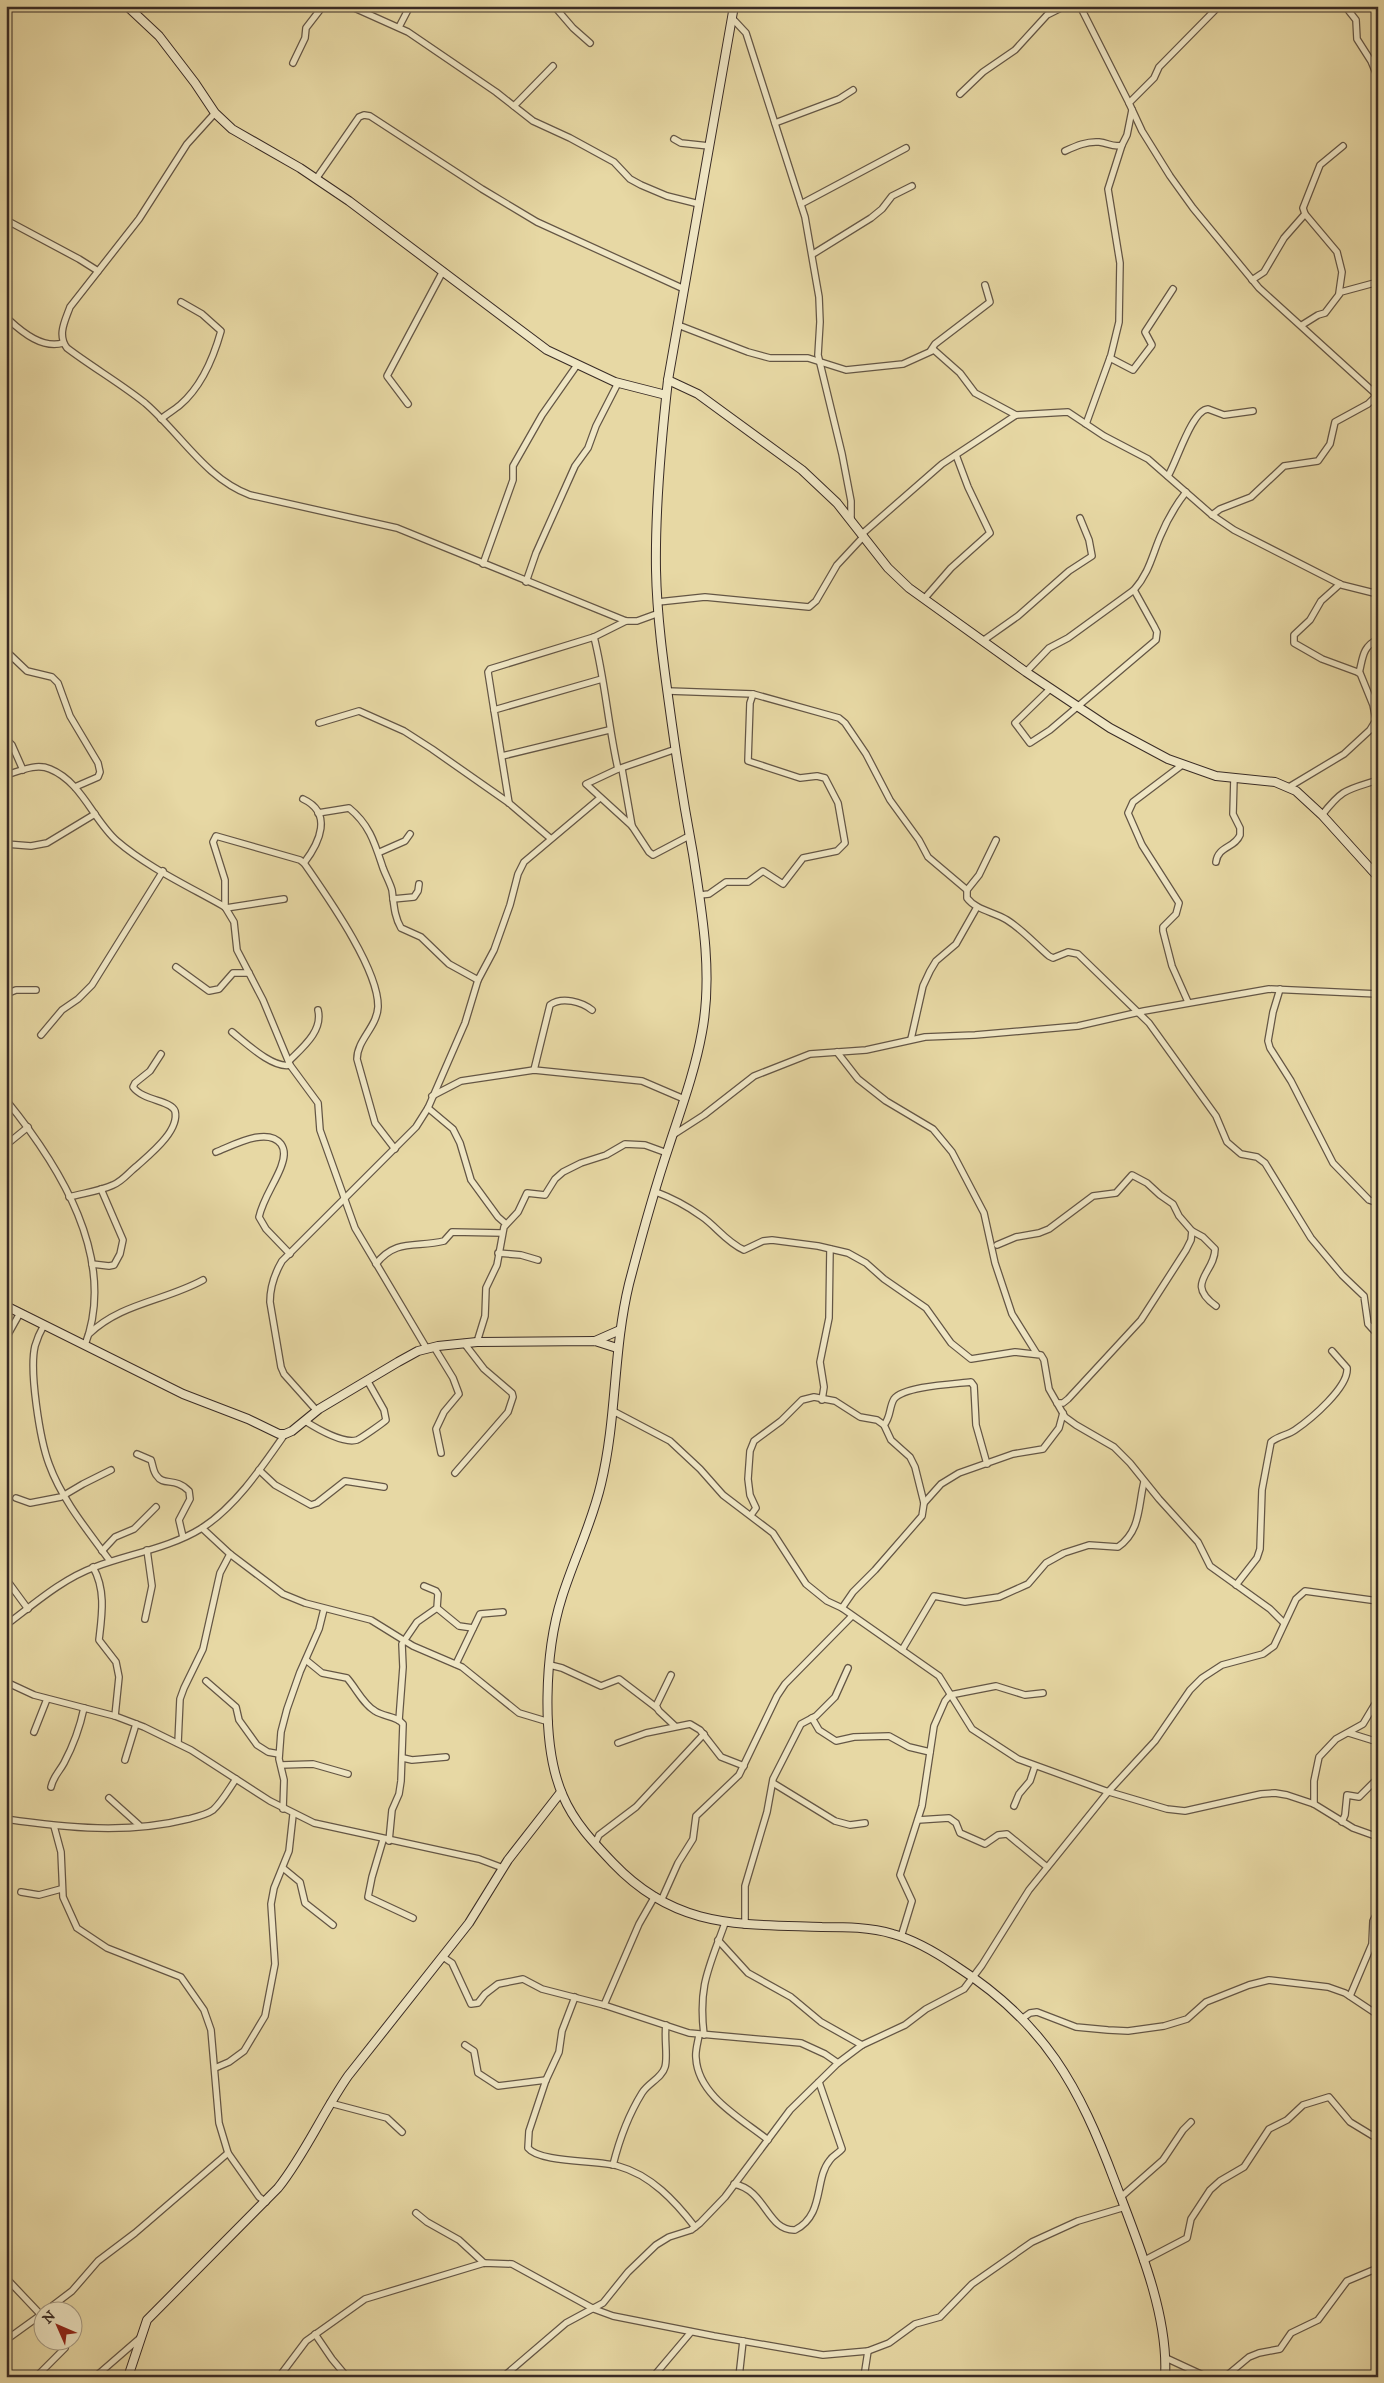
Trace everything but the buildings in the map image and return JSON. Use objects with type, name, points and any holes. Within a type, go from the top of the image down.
[{"type":"main road","points":[[127,6],[160,36],[195,83],[214,114],[232,129],[316,179],[443,271],[547,350],[618,383],[666,395]]},
{"type":"main road","points":[[734,6],[668,380],[662,438],[656,570],[668,691],[689,836],[700,895],[705,946],[706,1004],[702,1036],[666,1153],[629,1286],[617,1348],[613,1412],[601,1488],[590,1525],[563,1593],[554,1627],[550,1665],[550,1750],[561,1792],[577,1822],[623,1873],[658,1898],[696,1917],[725,1923],[865,1928],[901,1937],[938,1954],[974,1977],[1023,2018],[1061,2065],[1101,2144],[1125,2207],[1159,2314],[1166,2358],[1165,2377]]},
{"type":"main road","points":[[668,380],[698,394],[802,470],[832,498],[888,568],[909,588],[1026,672],[1076,706],[1145,748],[1182,765],[1209,774],[1274,782],[1289,787],[1306,799],[1322,815],[1375,870],[1378,877]]},
{"type":"main road","points":[[6,1306],[183,1394],[248,1419],[279,1434],[285,1434],[317,1411],[398,1362],[430,1348],[464,1342],[594,1341],[617,1348]]},
{"type":"main road","points":[[594,1341],[620,1330]]},
{"type":"main road","points":[[128,2377],[147,2320],[266,2202],[291,2171],[330,2103],[389,2023],[469,1923],[503,1868],[561,1792]]},
{"type":"street","points":[[293,63],[306,38],[306,28],[323,6]]},
{"type":"street","points":[[350,6],[399,27],[533,121],[570,138],[614,162],[630,179],[667,196],[699,204]]},
{"type":"street","points":[[399,27],[410,6]]},
{"type":"street","points":[[554,6],[573,28],[590,43]]},
{"type":"street","points":[[910,8],[918,6]]},
{"type":"street","points":[[960,94],[984,72],[1015,50],[1047,15],[1065,6]]},
{"type":"street","points":[[1080,6],[1142,131],[1170,176],[1193,208],[1259,288],[1377,395],[1368,404],[1335,422],[1330,444],[1318,461],[1284,466],[1251,497],[1220,509],[1212,515]]},
{"type":"street","points":[[1129,103],[1154,78],[1159,67],[1219,6]]},
{"type":"street","points":[[1345,6],[1356,20],[1358,38],[1372,61],[1378,78]]},
{"type":"street","points":[[732,18],[746,33],[801,204],[813,254],[819,297],[819,361],[842,454],[851,501],[851,520]]},
{"type":"street","points":[[514,106],[553,66]]},
{"type":"street","points":[[775,123],[839,99],[853,90]]},
{"type":"street","points":[[1086,424],[1110,358],[1119,322],[1120,264],[1108,189],[1127,135],[1132,110]]},
{"type":"street","points":[[214,114],[187,144],[139,219],[70,307],[63,324],[63,343],[67,348],[145,404],[211,472],[237,490],[250,495],[397,528],[626,621],[637,621],[659,613]]},
{"type":"street","points":[[316,179],[359,118],[364,115],[370,116],[482,190],[537,222],[684,289]]},
{"type":"street","points":[[674,139],[681,142],[710,146]]},
{"type":"street","points":[[1065,151],[1089,142],[1100,142],[1114,147],[1122,145]]},
{"type":"street","points":[[1302,325],[1318,315],[1325,314],[1339,293],[1342,272],[1337,252],[1305,214],[1304,202],[1317,169],[1343,146]]},
{"type":"street","points":[[801,204],[906,148]]},
{"type":"street","points":[[813,254],[870,218],[882,209],[892,196],[912,186]]},
{"type":"street","points":[[1252,280],[1264,272],[1284,238],[1305,214]]},
{"type":"street","points":[[6,220],[80,259],[98,271]]},
{"type":"street","points":[[408,404],[387,376],[443,271]]},
{"type":"street","points":[[1339,293],[1346,289],[1378,282]]},
{"type":"street","points":[[678,325],[762,356],[787,359],[808,358],[846,370],[903,364],[931,350],[935,344],[990,302],[985,285]]},
{"type":"street","points":[[1110,358],[1133,370],[1152,345],[1144,332],[1173,289]]},
{"type":"street","points":[[161,419],[180,405],[197,384],[214,354],[221,331],[202,314],[181,302]]},
{"type":"street","points":[[9,320],[20,330],[40,341],[55,346],[63,343]]},
{"type":"street","points":[[931,350],[937,352],[954,367],[975,393],[1016,415]]},
{"type":"street","points":[[483,564],[513,480],[513,466],[542,415],[577,365]]},
{"type":"street","points":[[526,582],[536,553],[575,466],[588,448],[596,426],[618,383]]},
{"type":"street","points":[[1168,476],[1182,450],[1190,427],[1200,412],[1208,409],[1224,416],[1252,411]]},
{"type":"street","points":[[658,602],[705,597],[809,608],[816,601],[836,565],[863,535],[926,477],[1016,415],[1068,412],[1104,436],[1148,459],[1212,515],[1234,530],[1340,584],[1378,594]]},
{"type":"street","points":[[924,599],[951,568],[990,533],[968,487],[956,456]]},
{"type":"street","points":[[1026,672],[1049,648],[1068,638],[1134,590],[1151,565],[1169,517],[1186,492]]},
{"type":"street","points":[[984,640],[1018,616],[1069,571],[1092,556],[1089,540],[1080,518]]},
{"type":"street","points":[[1289,787],[1344,754],[1375,723],[1376,716],[1373,705],[1362,676],[1359,673],[1313,654],[1296,645],[1293,640],[1294,635],[1313,616],[1320,601],[1340,584]]},
{"type":"street","points":[[1051,688],[1015,724],[1030,743],[1050,730],[1157,638],[1154,626],[1134,590]]},
{"type":"street","points":[[509,802],[488,672],[490,669],[594,637],[626,621]]},
{"type":"street","points":[[594,637],[609,730],[620,769],[632,826]]},
{"type":"street","points":[[1359,673],[1363,652],[1369,644],[1378,639]]},
{"type":"street","points":[[6,651],[27,671],[52,677],[60,688],[70,716],[94,755],[100,772],[98,777],[75,787]]},
{"type":"street","points":[[494,710],[602,679]]},
{"type":"street","points":[[668,691],[753,694],[794,707],[828,714],[845,723],[866,754],[890,800],[919,840],[928,857],[967,890]]},
{"type":"street","points":[[700,895],[709,894],[726,882],[748,882],[763,871],[783,884],[803,858],[837,851],[845,843],[838,803],[825,778],[817,776],[794,777],[748,761],[750,703],[753,694]]},
{"type":"street","points":[[320,723],[362,712],[404,731],[509,802],[550,838]]},
{"type":"street","points":[[502,756],[609,730]]},
{"type":"street","points":[[6,739],[12,745],[24,770]]},
{"type":"street","points":[[676,749],[587,782],[587,786],[632,826],[653,855],[689,836]]},
{"type":"street","points":[[1182,765],[1133,802],[1128,813],[1142,845],[1179,903],[1176,914],[1163,927],[1163,931],[1172,966],[1188,1002]]},
{"type":"street","points":[[6,775],[31,767],[50,769],[75,787],[116,840],[163,871],[225,907],[234,922],[238,950],[289,1063],[318,1103],[320,1130],[344,1200],[356,1228],[376,1264],[430,1348],[449,1370],[459,1394],[444,1412],[436,1429],[441,1453]]},
{"type":"street","points":[[1216,862],[1221,851],[1234,844],[1240,835],[1240,828],[1232,814],[1234,778]]},
{"type":"street","points":[[1322,815],[1339,795],[1349,788],[1378,780]]},
{"type":"street","points":[[317,1411],[284,1374],[271,1310],[270,1294],[282,1261],[416,1126],[428,1108],[465,1023],[478,980],[502,931],[518,874],[524,862],[550,838],[600,798]]},
{"type":"street","points":[[303,799],[312,804],[318,813],[321,831],[319,840],[304,863]]},
{"type":"street","points":[[318,813],[349,808],[358,815],[372,834],[380,852],[398,922],[402,930],[421,937],[449,964],[478,980]]},
{"type":"street","points":[[6,844],[31,846],[47,843],[95,814]]},
{"type":"street","points":[[380,852],[405,841],[410,834]]},
{"type":"street","points":[[225,907],[225,880],[213,842],[216,836],[300,860],[304,863],[346,930],[373,979],[377,992],[377,1014],[357,1052],[357,1059],[375,1123],[395,1148]]},
{"type":"street","points":[[996,840],[979,875],[967,890],[967,898],[977,907],[1007,920],[1049,956],[1053,958],[1068,952],[1078,954],[1149,1023],[1216,1116],[1227,1142],[1241,1154],[1257,1158],[1271,1170],[1311,1238],[1342,1275],[1364,1296],[1368,1324],[1378,1335]]},
{"type":"street","points":[[1375,870],[1378,861]]},
{"type":"street","points":[[41,1034],[62,1010],[78,999],[92,985],[163,871]]},
{"type":"street","points":[[393,899],[414,897],[418,891],[419,884]]},
{"type":"street","points":[[225,907],[284,898]]},
{"type":"street","points":[[911,1039],[923,986],[930,970],[936,961],[956,944],[977,907]]},
{"type":"street","points":[[176,967],[209,991],[219,989],[233,973],[249,972]]},
{"type":"street","points":[[673,1135],[704,1115],[754,1076],[810,1054],[866,1050],[911,1039],[1078,1026],[1188,1002],[1269,989],[1378,994]]},
{"type":"street","points":[[1280,989],[1272,1012],[1269,1036],[1270,1048],[1296,1089],[1333,1163],[1369,1200],[1378,1204]]},
{"type":"street","points":[[6,994],[16,990],[36,990]]},
{"type":"street","points":[[534,1070],[550,1005],[559,1001],[577,1002],[584,1004],[592,1010]]},
{"type":"street","points":[[232,1032],[270,1060],[278,1064],[289,1063],[314,1032],[320,1018],[318,1010]]},
{"type":"street","points":[[837,1052],[858,1079],[886,1101],[933,1129],[952,1152],[984,1214],[995,1263],[1012,1314],[1037,1354],[1044,1360],[1049,1389],[1063,1413],[1076,1425],[1114,1447],[1198,1542],[1210,1566],[1270,1609],[1284,1623]]},
{"type":"street","points":[[69,1197],[120,1182],[150,1156],[167,1136],[175,1111],[171,1106],[139,1094],[134,1087],[135,1083],[150,1071],[161,1054]]},
{"type":"street","points":[[432,1096],[461,1081],[534,1070],[642,1081],[684,1099]]},
{"type":"street","points":[[6,1100],[43,1148],[69,1197],[83,1230],[92,1264],[93,1305],[89,1334],[85,1345]]},
{"type":"street","points":[[428,1108],[453,1129],[460,1143],[471,1180],[498,1217],[506,1224]]},
{"type":"street","points":[[6,1144],[28,1127]]},
{"type":"street","points":[[216,1152],[261,1137],[275,1138],[280,1143],[284,1155],[283,1161],[259,1217],[266,1229],[290,1254]]},
{"type":"street","points":[[477,1342],[485,1316],[486,1288],[495,1270],[502,1233],[506,1224],[518,1212],[527,1193],[545,1194],[555,1178],[581,1163],[606,1155],[630,1142],[666,1153]]},
{"type":"street","points":[[997,1245],[1016,1237],[1039,1233],[1049,1229],[1093,1196],[1116,1193],[1132,1175],[1173,1204],[1179,1216],[1192,1231],[1203,1237],[1215,1249],[1205,1272],[1201,1289],[1204,1296],[1216,1306]]},
{"type":"street","points":[[92,1264],[114,1265],[120,1254],[122,1240],[101,1189]]},
{"type":"street","points":[[656,1192],[681,1203],[702,1216],[731,1242],[744,1250],[763,1241],[772,1240],[848,1253],[866,1263],[884,1280],[902,1290],[926,1308],[951,1343],[970,1359],[1015,1352],[1037,1354]]},
{"type":"street","points":[[1057,1403],[1064,1403],[1141,1320],[1186,1250],[1193,1236],[1192,1231]]},
{"type":"street","points":[[376,1264],[392,1249],[414,1243],[444,1241],[452,1232],[502,1233]]},
{"type":"street","points":[[822,1400],[824,1387],[820,1362],[829,1318],[830,1249]]},
{"type":"street","points":[[498,1253],[521,1255],[538,1260]]},
{"type":"street","points":[[89,1334],[105,1319],[158,1297],[182,1291],[203,1280]]},
{"type":"street","points":[[6,1338],[20,1313]]},
{"type":"street","points":[[44,1325],[35,1347],[34,1361],[37,1400],[49,1463],[73,1510],[110,1562]]},
{"type":"street","points":[[455,1473],[508,1412],[513,1397],[512,1393],[484,1369],[464,1342]]},
{"type":"street","points":[[1236,1585],[1257,1558],[1260,1549],[1262,1490],[1271,1442],[1296,1430],[1341,1388],[1346,1379],[1347,1368],[1332,1351]]},
{"type":"street","points":[[305,1421],[328,1435],[352,1440],[360,1438],[386,1420],[384,1410],[367,1380]]},
{"type":"street","points":[[884,1424],[889,1418],[894,1399],[898,1396],[916,1389],[971,1382],[974,1386],[976,1425],[987,1464]]},
{"type":"street","points":[[751,1515],[756,1508],[750,1495],[748,1479],[750,1451],[754,1441],[781,1420],[802,1400],[810,1397],[840,1403],[860,1417],[877,1420],[884,1424],[891,1440],[913,1462],[924,1503],[922,1516],[916,1525],[853,1592],[842,1608]]},
{"type":"street","points":[[613,1412],[670,1441],[700,1468],[724,1495],[773,1533],[806,1584],[827,1601],[842,1608],[939,1676],[972,1729],[986,1740],[1018,1759],[1108,1792],[1167,1809],[1184,1811],[1275,1793],[1314,1804],[1342,1822],[1378,1836]]},
{"type":"street","points":[[924,1503],[941,1484],[952,1476],[1013,1454],[1043,1449],[1059,1428],[1063,1413]]},
{"type":"street","points":[[6,1625],[52,1590],[93,1567],[147,1550],[202,1528],[228,1506],[259,1470],[285,1434]]},
{"type":"street","points":[[137,1454],[151,1460],[158,1478],[162,1481],[178,1482],[189,1491],[190,1499],[179,1520],[182,1537]]},
{"type":"street","points":[[16,1498],[30,1503],[65,1496],[83,1484],[111,1470]]},
{"type":"street","points":[[259,1470],[275,1485],[311,1505],[317,1503],[345,1480],[384,1487]]},
{"type":"street","points":[[902,1650],[934,1596],[940,1595],[965,1602],[999,1597],[1028,1584],[1046,1563],[1064,1553],[1089,1545],[1118,1547],[1130,1536],[1135,1526],[1144,1482]]},
{"type":"street","points":[[102,1550],[115,1537],[134,1529],[156,1507]]},
{"type":"street","points":[[202,1528],[230,1554],[283,1594],[324,1608],[371,1620],[403,1640],[456,1664],[520,1713],[549,1722]]},
{"type":"street","points":[[145,1619],[152,1586],[147,1550]]},
{"type":"street","points":[[178,1743],[180,1699],[204,1650],[220,1573],[230,1554]]},
{"type":"street","points":[[93,1567],[102,1593],[103,1611],[99,1640],[116,1662],[119,1677],[115,1716]]},
{"type":"street","points":[[6,1579],[28,1609]]},
{"type":"street","points":[[424,1586],[434,1589],[438,1594],[437,1608]]},
{"type":"street","points":[[503,2377],[566,2323],[594,2309],[608,2298],[628,2272],[656,2245],[695,2227],[715,2208],[790,2110],[838,2063],[862,2045],[905,2026],[926,2010],[964,1989],[974,1977],[1018,1904],[1108,1792],[1155,1741],[1178,1705],[1202,1678],[1222,1665],[1256,1656],[1274,1646],[1296,1599],[1305,1591],[1378,1601]]},
{"type":"street","points":[[283,1809],[284,1780],[279,1754],[287,1709],[319,1628],[324,1608]]},
{"type":"street","points":[[437,1608],[459,1626],[473,1628]]},
{"type":"street","points":[[399,1720],[403,1667],[401,1648],[403,1640],[417,1622],[437,1608]]},
{"type":"street","points":[[456,1664],[482,1613],[502,1612]]},
{"type":"street","points":[[604,2005],[639,1924],[658,1898],[693,1839],[696,1816],[739,1775],[777,1696],[785,1684],[852,1616]]},
{"type":"street","points":[[306,1660],[322,1673],[347,1678],[375,1712],[399,1720],[403,1724],[403,1758],[399,1794],[392,1810],[386,1840],[370,1884],[368,1897],[413,1918]]},
{"type":"street","points":[[550,1665],[562,1668],[601,1686],[619,1679],[657,1708],[675,1726]]},
{"type":"street","points":[[745,1925],[745,1886],[767,1812],[772,1783],[801,1724],[812,1718],[835,1697],[848,1668]]},
{"type":"street","points":[[657,1708],[657,1702],[664,1693],[671,1675]]},
{"type":"street","points":[[206,1681],[236,1707],[239,1720],[257,1745],[268,1752],[279,1754]]},
{"type":"street","points":[[6,1682],[47,1699],[115,1716],[178,1743],[283,1809],[327,1828],[470,1857],[503,1868]]},
{"type":"street","points":[[901,1937],[912,1901],[900,1875],[918,1820],[934,1726],[941,1708],[950,1695],[996,1686],[1025,1695],[1043,1693]]},
{"type":"street","points":[[34,1732],[47,1699]]},
{"type":"street","points":[[1314,1804],[1314,1780],[1318,1757],[1336,1739],[1363,1724],[1378,1699]]},
{"type":"street","points":[[51,1787],[54,1776],[64,1763],[74,1737],[78,1733],[84,1708]]},
{"type":"street","points":[[812,1718],[819,1730],[836,1741],[854,1737],[889,1736],[909,1747],[930,1752]]},
{"type":"street","points":[[125,1760],[136,1724]]},
{"type":"street","points":[[618,1743],[646,1733],[690,1724],[704,1734],[721,1756],[744,1766]]},
{"type":"street","points":[[1349,1733],[1378,1742]]},
{"type":"street","points":[[595,1844],[598,1835],[636,1807],[704,1734]]},
{"type":"street","points":[[403,1758],[412,1760],[446,1757]]},
{"type":"street","points":[[281,1765],[313,1764],[348,1774]]},
{"type":"street","points":[[1014,1806],[1019,1794],[1030,1781],[1035,1766]]},
{"type":"street","points":[[1342,1822],[1345,1815],[1347,1795],[1362,1796],[1378,1778]]},
{"type":"street","points":[[6,1819],[54,1826],[104,1828],[170,1824],[208,1813],[220,1802],[236,1779]]},
{"type":"street","points":[[772,1783],[835,1821],[850,1826],[865,1823]]},
{"type":"street","points":[[109,1798],[140,1825]]},
{"type":"street","points":[[215,2068],[230,2062],[244,2051],[265,2016],[275,1964],[271,1904],[274,1888],[283,1868],[292,1833],[293,1814]]},
{"type":"street","points":[[918,1820],[949,1818],[956,1823],[960,1833],[985,1844],[998,1835],[1007,1834],[1047,1867]]},
{"type":"street","points":[[292,1833],[303,1819]]},
{"type":"street","points":[[54,1826],[62,1852],[61,1890],[72,1921],[86,1936],[107,1948],[174,1974],[187,1985],[210,2022],[219,2124],[228,2153],[259,2197],[266,2202]]},
{"type":"street","points":[[283,1868],[300,1882],[304,1903],[333,1924]]},
{"type":"street","points":[[21,1892],[39,1896],[61,1890]]},
{"type":"street","points":[[1350,1996],[1372,1944],[1373,1921],[1378,1912]]},
{"type":"street","points":[[725,1923],[705,1978],[701,2007],[702,2035],[696,2060],[706,2087],[733,2114],[768,2140]]},
{"type":"street","points":[[718,1940],[748,1973],[791,1997],[821,2022],[862,2045]]},
{"type":"street","points":[[444,1956],[452,1963],[471,2004],[478,2003],[490,1988],[515,1979],[523,1979],[542,1989],[604,2005],[666,2024],[682,2031],[702,2035],[801,2044],[825,2054],[838,2063]]},
{"type":"street","points":[[1023,2018],[1030,2013],[1037,2012],[1076,2027],[1108,2030],[1128,2031],[1164,2026],[1187,2019],[1206,2002],[1269,1980],[1328,1987],[1350,1996],[1378,2014]]},
{"type":"street","points":[[576,1997],[564,2026],[559,2052],[546,2080],[529,2131],[526,2144],[528,2148],[536,2154],[613,2165],[639,2175],[675,2200],[695,2227]]},
{"type":"street","points":[[613,2165],[620,2141],[639,2099],[646,2087],[662,2074],[665,2066],[666,2024]]},
{"type":"street","points":[[465,2045],[474,2050],[478,2073],[498,2086],[546,2080]]},
{"type":"street","points":[[734,2184],[747,2187],[765,2205],[774,2221],[782,2228],[795,2230],[804,2222],[817,2204],[830,2159],[842,2149],[819,2082]]},
{"type":"street","points":[[1143,2261],[1187,2238],[1191,2219],[1210,2190],[1220,2181],[1244,2167],[1269,2129],[1288,2120],[1303,2105],[1329,2097],[1350,2122],[1378,2139]]},
{"type":"street","points":[[330,2103],[387,2118],[402,2132]]},
{"type":"street","points":[[1121,2197],[1163,2160],[1183,2130],[1192,2122]]},
{"type":"street","points":[[61,2300],[72,2291],[98,2261],[135,2233],[228,2153]]},
{"type":"street","points":[[279,2377],[306,2341],[365,2299],[484,2263],[512,2264],[594,2309],[613,2316],[823,2355],[868,2351],[889,2343],[915,2324],[940,2317],[972,2284],[1032,2242],[1078,2221],[1125,2207]]},
{"type":"street","points":[[416,2212],[427,2222],[459,2240],[484,2263]]},
{"type":"street","points":[[1225,2377],[1249,2357],[1280,2349],[1292,2333],[1318,2320],[1347,2281],[1378,2268]]},
{"type":"street","points":[[7,2279],[32,2303]]},
{"type":"street","points":[[6,2340],[32,2322]]},
{"type":"street","points":[[653,2377],[691,2332]]},
{"type":"street","points":[[315,2334],[347,2377]]},
{"type":"street","points":[[95,2377],[140,2338]]},
{"type":"street","points":[[738,2377],[743,2341]]},
{"type":"street","points":[[36,2377],[62,2350]]},
{"type":"street","points":[[864,2377],[864,2366],[868,2351]]},
{"type":"street","points":[[1166,2358],[1207,2377]]}]
